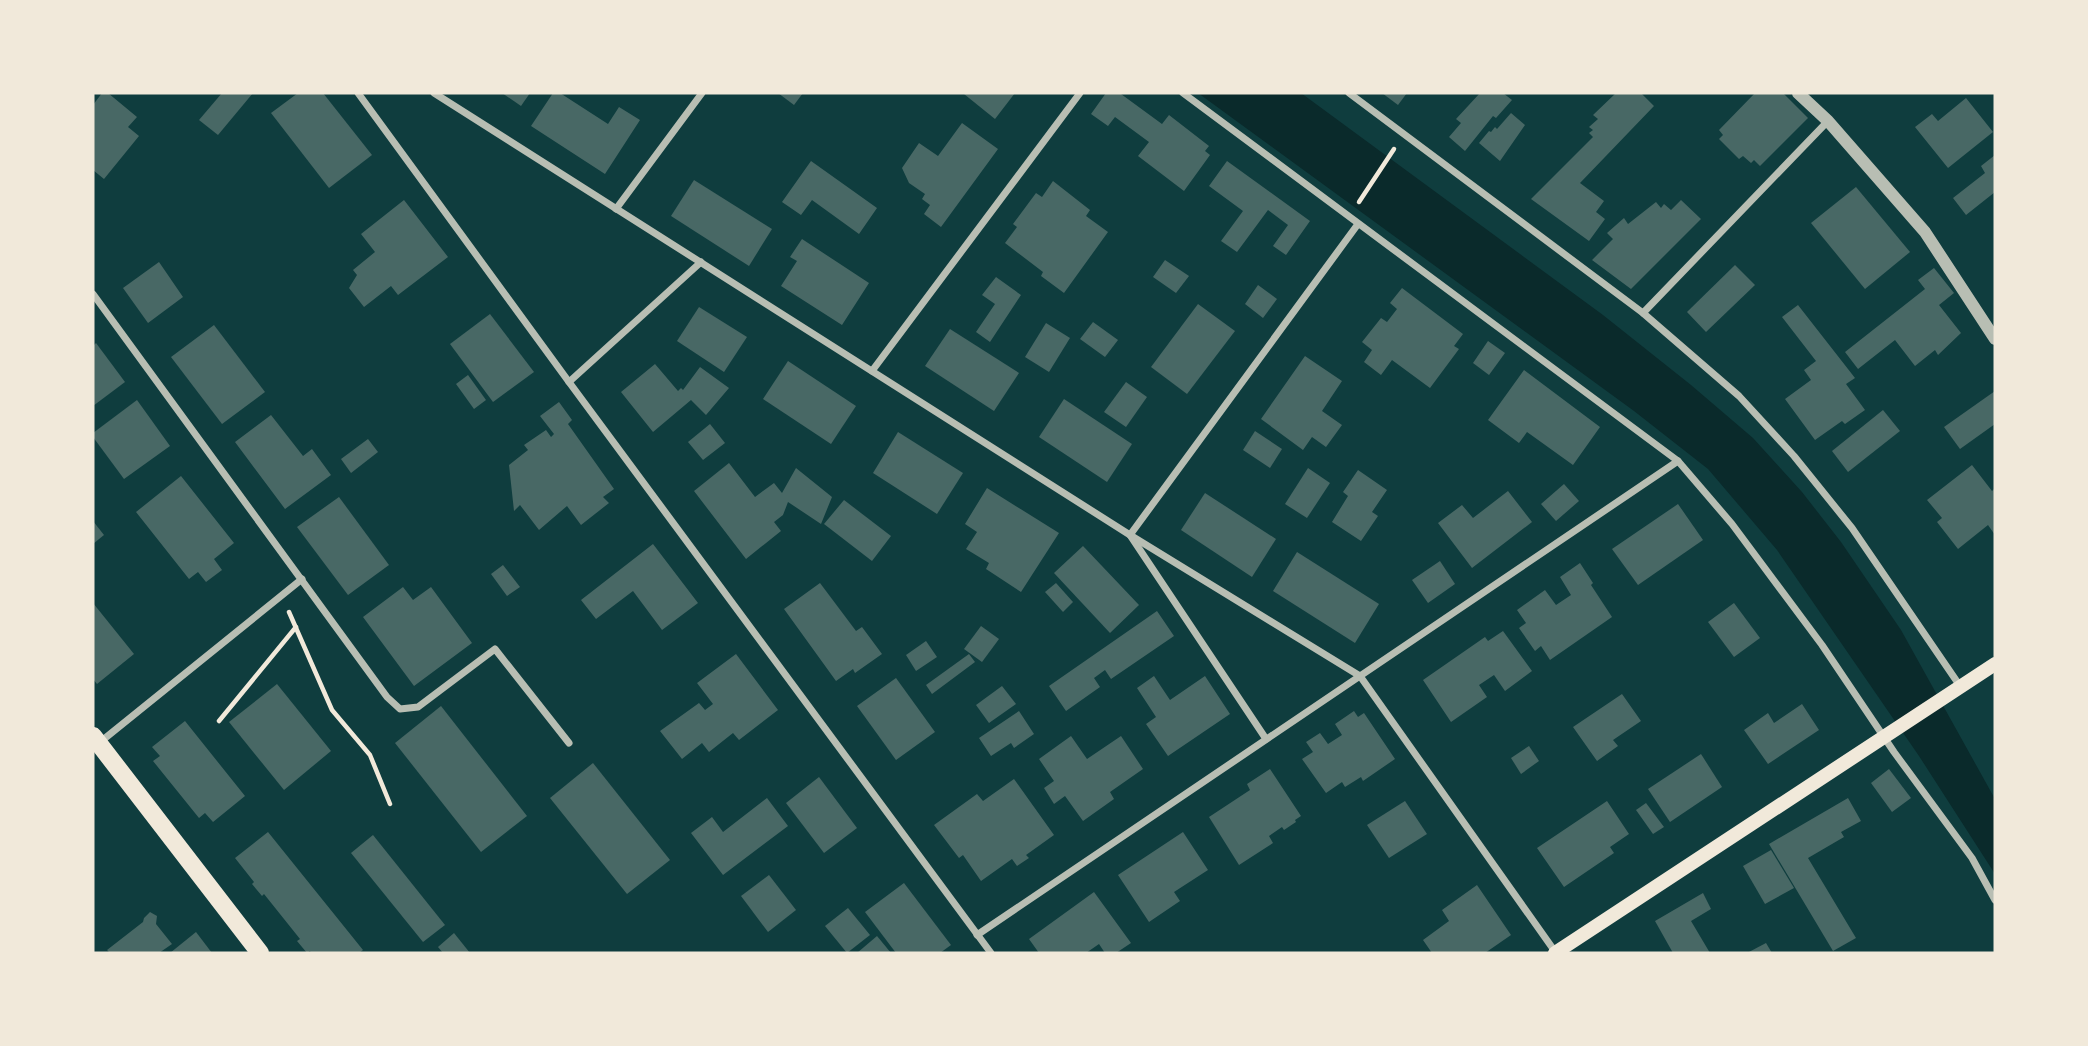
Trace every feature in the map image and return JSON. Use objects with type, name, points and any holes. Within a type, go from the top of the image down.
[{"type":"main road","points":[[1555,953],[1995,664]]},
{"type":"main road","points":[[96,740],[260,953]]},
{"type":"street","points":[[358,93],[991,953]]},
{"type":"street","points":[[434,93],[1130,535],[1360,676],[1555,953]]},
{"type":"street","points":[[616,209],[702,93]]},
{"type":"street","points":[[872,371],[1080,93]]},
{"type":"street","points":[[1183,93],[1678,461],[1732,524],[1822,645],[1965,849],[1995,900]]},
{"type":"street","points":[[1349,93],[1643,313],[1739,396],[1794,456],[1852,528],[1961,687]]},
{"type":"street","points":[[1798,93],[1828,121],[1925,232],[1995,339]]},
{"type":"street","points":[[1643,313],[1828,121]]},
{"type":"street","points":[[1130,535],[1359,224]]},
{"type":"street","points":[[569,382],[701,262]]},
{"type":"street","points":[[93,294],[387,697],[400,709],[418,707],[495,649],[569,743]]},
{"type":"street","points":[[977,935],[1678,461]]},
{"type":"street","points":[[1130,535],[1266,739]]},
{"type":"street","points":[[96,740],[302,579]]},
{"type":"path","points":[[1352,211],[1391,153]]},
{"type":"path","points":[[282,595],[332,710],[370,755],[390,804]]},
{"type":"path","points":[[219,720],[296,627]]},
{"type":"water","points":[[1198,93],[1301,93],[1603,315],[1753,438],[1802,492],[1841,542],[1901,630],[1995,799],[1995,874],[1919,756],[1777,550],[1708,469],[1634,411]]},
{"type":"building","points":[[102,93],[108,93],[137,117],[128,127],[139,136],[104,179],[93,170],[93,105]]},
{"type":"building","points":[[222,93],[253,93],[218,135],[199,120]]},
{"type":"building","points":[[298,93],[323,93],[372,155],[329,188],[271,113]]},
{"type":"building","points":[[502,93],[530,93],[521,106]]},
{"type":"building","points":[[553,93],[560,93],[608,124],[619,107],[640,120],[605,174],[531,126]]},
{"type":"building","points":[[778,93],[803,93],[794,105]]},
{"type":"building","points":[[965,93],[1015,93],[995,119]]},
{"type":"building","points":[[1106,93],[1122,93],[1162,124],[1169,115],[1209,146],[1205,151],[1210,155],[1184,191],[1138,156],[1149,142],[1115,117],[1108,126],[1091,114]]},
{"type":"building","points":[[1382,93],[1407,93],[1398,105]]},
{"type":"building","points":[[1480,93],[1503,93],[1512,100],[1496,118],[1493,116],[1465,151],[1449,137],[1461,123],[1456,119]]},
{"type":"building","points":[[1616,93],[1641,93],[1654,106],[1580,183],[1604,201],[1596,212],[1605,219],[1589,241],[1531,199],[1593,137],[1589,133],[1593,130],[1589,127],[1598,119],[1593,115]]},
{"type":"building","points":[[1755,93],[1783,93],[1808,118],[1760,166],[1754,160],[1751,163],[1743,156],[1739,159],[1719,139],[1723,135],[1719,130]]},
{"type":"building","points":[[1966,98],[1993,132],[1948,168],[1915,127],[1932,114],[1938,121]]},
{"type":"building","points":[[1511,113],[1525,125],[1500,161],[1479,143]]},
{"type":"building","points":[[962,123],[998,149],[941,227],[924,214],[930,205],[922,199],[925,194],[909,183],[902,168],[919,143],[938,156]]},
{"type":"building","points":[[1995,155],[1995,192],[1966,215],[1953,198],[1985,173],[1981,166]]},
{"type":"building","points":[[811,161],[877,208],[859,234],[812,200],[801,215],[782,202]]},
{"type":"building","points":[[1227,161],[1310,221],[1286,255],[1273,246],[1288,225],[1268,210],[1237,252],[1221,241],[1243,211],[1209,186]]},
{"type":"building","points":[[694,180],[772,229],[749,266],[671,216]]},
{"type":"building","points":[[1053,181],[1090,210],[1086,216],[1108,232],[1064,293],[1041,276],[1043,272],[1005,243],[1017,227],[1013,224],[1036,193],[1042,197]]},
{"type":"building","points":[[1856,187],[1910,252],[1865,289],[1811,223]]},
{"type":"building","points":[[404,200],[448,257],[398,295],[391,286],[364,307],[349,288],[357,275],[353,270],[375,252],[361,234]]},
{"type":"building","points":[[1681,200],[1701,219],[1631,289],[1592,260],[1613,239],[1607,233],[1624,218],[1628,224],[1656,202],[1661,208],[1664,204],[1671,210]]},
{"type":"building","points":[[802,239],[869,283],[842,325],[781,286],[797,261],[790,257]]},
{"type":"building","points":[[1165,260],[1189,276],[1176,293],[1153,277]]},
{"type":"building","points":[[159,262],[183,297],[148,323],[123,288]]},
{"type":"building","points":[[1735,265],[1755,285],[1706,332],[1687,312]]},
{"type":"building","points":[[1934,268],[1954,293],[1939,305],[1961,333],[1938,355],[1935,350],[1915,366],[1895,340],[1858,369],[1845,352],[1925,289],[1918,280]]},
{"type":"building","points":[[996,277],[1021,295],[990,342],[976,332],[995,304],[982,295]]},
{"type":"building","points":[[1258,285],[1277,299],[1263,318],[1245,304]]},
{"type":"building","points":[[1402,288],[1463,334],[1454,346],[1459,349],[1430,388],[1392,360],[1381,375],[1364,362],[1372,350],[1362,342],[1381,318],[1387,322],[1397,309],[1390,303]]},
{"type":"building","points":[[1198,304],[1235,331],[1187,394],[1151,367]]},
{"type":"building","points":[[1798,305],[1855,378],[1846,384],[1865,410],[1845,424],[1842,421],[1815,440],[1785,399],[1811,380],[1804,370],[1816,361],[1782,317]]},
{"type":"building","points":[[699,307],[747,337],[724,372],[677,341]]},
{"type":"building","points":[[490,314],[534,372],[493,402],[450,344]]},
{"type":"building","points":[[1093,322],[1118,340],[1105,357],[1080,339]]},
{"type":"building","points":[[1046,323],[1070,338],[1049,372],[1025,357]]},
{"type":"building","points":[[214,325],[265,392],[222,424],[171,357]]},
{"type":"building","points":[[950,329],[1019,373],[994,411],[925,366]]},
{"type":"building","points":[[1488,341],[1505,353],[1489,375],[1473,363]]},
{"type":"building","points":[[96,343],[125,382],[93,406],[93,346]]},
{"type":"building","points":[[1305,356],[1342,381],[1322,411],[1342,425],[1326,447],[1312,437],[1303,450],[1261,419]]},
{"type":"building","points":[[788,361],[856,406],[831,444],[763,399]]},
{"type":"building","points":[[655,364],[678,391],[681,388],[683,390],[700,367],[729,388],[706,415],[691,400],[653,432],[621,392]]},
{"type":"building","points":[[1524,370],[1600,427],[1573,465],[1527,432],[1519,443],[1488,420]]},
{"type":"building","points":[[468,375],[486,400],[474,409],[456,384]]},
{"type":"building","points":[[1126,382],[1147,397],[1126,427],[1104,412]]},
{"type":"building","points":[[1995,391],[1995,424],[1960,449],[1944,427]]},
{"type":"building","points":[[1064,399],[1132,444],[1107,482],[1039,437]]},
{"type":"building","points":[[137,400],[170,446],[124,479],[93,437],[93,433]]},
{"type":"building","points":[[559,402],[572,420],[568,424],[614,489],[603,497],[609,503],[581,525],[567,506],[539,530],[520,505],[514,511],[509,465],[528,450],[524,445],[546,430],[551,437],[554,434],[540,416]]},
{"type":"building","points":[[1883,410],[1900,431],[1848,472],[1832,451]]},
{"type":"building","points":[[271,415],[303,456],[312,449],[331,475],[285,509],[235,442]]},
{"type":"building","points":[[710,424],[725,443],[703,460],[688,442]]},
{"type":"building","points":[[1255,431],[1282,449],[1270,468],[1243,450]]},
{"type":"building","points":[[898,432],[963,473],[937,514],[873,473]]},
{"type":"building","points":[[368,439],[378,452],[351,473],[341,459]]},
{"type":"building","points":[[729,463],[755,497],[774,483],[782,493],[796,468],[832,497],[821,524],[788,502],[783,515],[774,522],[781,531],[746,559],[694,491]]},
{"type":"building","points":[[1972,465],[1992,491],[1995,488],[1995,535],[1988,525],[1958,549],[1937,522],[1942,518],[1927,500]]},
{"type":"building","points":[[1308,468],[1330,483],[1307,518],[1285,504]]},
{"type":"building","points":[[1358,470],[1387,490],[1372,512],[1378,516],[1361,541],[1332,522],[1348,496],[1343,492]]},
{"type":"building","points":[[181,476],[234,543],[214,559],[222,570],[206,582],[198,572],[189,579],[136,512]]},
{"type":"building","points":[[1564,484],[1579,501],[1556,521],[1541,504]]},
{"type":"building","points":[[987,488],[1059,533],[1021,592],[986,569],[989,563],[966,549],[977,532],[965,524]]},
{"type":"building","points":[[1508,491],[1532,522],[1472,568],[1438,523],[1462,505],[1473,518]]},
{"type":"building","points":[[1205,493],[1276,539],[1252,577],[1181,530]]},
{"type":"building","points":[[339,497],[389,565],[348,595],[297,527]]},
{"type":"building","points":[[844,500],[891,536],[872,561],[824,524]]},
{"type":"building","points":[[1678,504],[1703,540],[1638,585],[1612,549]]},
{"type":"building","points":[[93,521],[104,535],[93,544]]},
{"type":"building","points":[[653,544],[698,603],[662,630],[633,591],[596,619],[581,600]]},
{"type":"building","points":[[1083,546],[1139,605],[1110,633],[1054,573]]},
{"type":"building","points":[[1297,552],[1379,604],[1355,643],[1273,591]]},
{"type":"building","points":[[1440,561],[1455,584],[1428,603],[1412,580]]},
{"type":"building","points":[[1580,563],[1612,617],[1550,660],[1541,646],[1535,651],[1519,628],[1526,623],[1517,610],[1545,590],[1556,605],[1571,595],[1560,577]]},
{"type":"building","points":[[503,565],[520,587],[507,596],[491,574]]},
{"type":"building","points":[[820,583],[856,631],[862,627],[882,654],[855,673],[853,669],[836,681],[784,609]]},
{"type":"building","points":[[1056,583],[1073,602],[1063,612],[1045,592]]},
{"type":"building","points":[[403,587],[413,600],[431,587],[472,643],[414,686],[363,617]]},
{"type":"building","points":[[93,603],[134,654],[97,684],[93,679]]},
{"type":"building","points":[[1734,603],[1760,638],[1734,657],[1708,622]]},
{"type":"building","points":[[1157,611],[1174,636],[1111,679],[1105,670],[1094,678],[1100,687],[1066,711],[1049,686]]},
{"type":"building","points":[[981,626],[999,639],[982,662],[964,649]]},
{"type":"building","points":[[1503,631],[1532,671],[1505,691],[1494,675],[1479,685],[1487,697],[1451,722],[1423,680],[1485,637],[1488,641]]},
{"type":"building","points":[[926,641],[937,657],[916,671],[906,655]]},
{"type":"building","points":[[736,654],[778,710],[739,740],[733,733],[709,752],[702,743],[682,759],[660,731],[699,703],[705,710],[713,704],[697,683]]},
{"type":"building","points":[[969,654],[975,662],[932,694],[926,685]]},
{"type":"building","points":[[1154,676],[1170,700],[1205,676],[1230,714],[1168,756],[1146,724],[1156,717],[1137,688]]},
{"type":"building","points":[[896,678],[935,732],[896,760],[857,706]]},
{"type":"building","points":[[277,684],[331,751],[284,790],[229,722]]},
{"type":"building","points":[[1002,686],[1016,704],[989,723],[976,705]]},
{"type":"building","points":[[1622,694],[1641,721],[1613,740],[1618,746],[1597,761],[1573,727]]},
{"type":"building","points":[[1802,704],[1819,730],[1768,764],[1744,730],[1768,713],[1774,723]]},
{"type":"building","points":[[441,706],[527,816],[481,852],[395,743]]},
{"type":"building","points":[[1019,711],[1034,734],[1014,748],[1011,743],[991,756],[979,738]]},
{"type":"building","points":[[1354,711],[1358,717],[1364,713],[1395,759],[1363,781],[1361,777],[1345,787],[1342,782],[1326,793],[1302,759],[1313,752],[1306,742],[1320,733],[1328,744],[1342,735],[1335,724]]},
{"type":"building","points":[[185,721],[245,796],[213,822],[205,813],[199,818],[153,761],[160,756],[152,747]]},
{"type":"building","points":[[1071,736],[1087,759],[1121,736],[1143,769],[1110,792],[1114,799],[1083,821],[1065,796],[1054,804],[1044,788],[1054,781],[1039,759]]},
{"type":"building","points":[[1529,746],[1539,761],[1521,774],[1511,758]]},
{"type":"building","points":[[1701,754],[1722,787],[1670,822],[1648,789]]},
{"type":"building","points":[[593,763],[670,860],[627,894],[550,798]]},
{"type":"building","points":[[1270,769],[1301,816],[1284,830],[1282,827],[1269,836],[1273,843],[1239,865],[1209,817],[1250,790],[1247,784]]},
{"type":"building","points":[[1889,769],[1911,798],[1892,812],[1871,783]]},
{"type":"building","points":[[819,777],[857,828],[824,853],[786,803]]},
{"type":"building","points":[[1014,779],[1054,835],[1026,855],[1029,858],[1017,866],[1012,859],[981,881],[963,855],[959,858],[934,825],[977,794],[983,801]]},
{"type":"building","points":[[767,798],[788,826],[723,875],[691,833],[712,817],[723,832]]},
{"type":"building","points":[[1848,798],[1861,821],[1841,832],[1844,837],[1808,858],[1856,938],[1833,951],[1769,844]]},
{"type":"building","points":[[1405,801],[1427,834],[1389,858],[1367,825]]},
{"type":"building","points":[[1607,801],[1629,834],[1610,847],[1614,853],[1564,887],[1537,848]]},
{"type":"building","points":[[1646,803],[1664,827],[1653,834],[1636,810]]},
{"type":"building","points":[[268,832],[363,950],[359,953],[307,953],[297,941],[300,939],[264,894],[262,896],[252,884],[254,882],[235,858]]},
{"type":"building","points":[[1183,832],[1208,870],[1174,892],[1180,901],[1149,922],[1118,875]]},
{"type":"building","points":[[373,835],[445,925],[423,942],[351,853]]},
{"type":"building","points":[[1771,850],[1794,888],[1765,904],[1743,866]]},
{"type":"building","points":[[769,875],[796,910],[768,932],[741,896]]},
{"type":"building","points":[[904,883],[951,945],[940,953],[896,953],[865,912]]},
{"type":"building","points":[[1477,885],[1511,935],[1485,953],[1432,953],[1423,940],[1449,921],[1442,910]]},
{"type":"building","points":[[1094,892],[1131,943],[1116,953],[1105,953],[1099,944],[1086,953],[1039,953],[1029,939]]},
{"type":"building","points":[[1703,893],[1711,909],[1691,921],[1710,953],[1673,953],[1655,921]]},
{"type":"building","points":[[848,908],[870,935],[847,953],[825,926]]},
{"type":"building","points":[[150,912],[157,916],[156,924],[172,944],[159,953],[110,953],[107,950],[143,922]]},
{"type":"building","points":[[196,932],[212,953],[170,953]]},
{"type":"building","points":[[454,933],[470,953],[443,953],[438,947]]},
{"type":"building","points":[[877,936],[891,953],[857,953]]},
{"type":"building","points":[[1766,943],[1772,953],[1747,953]]}]
